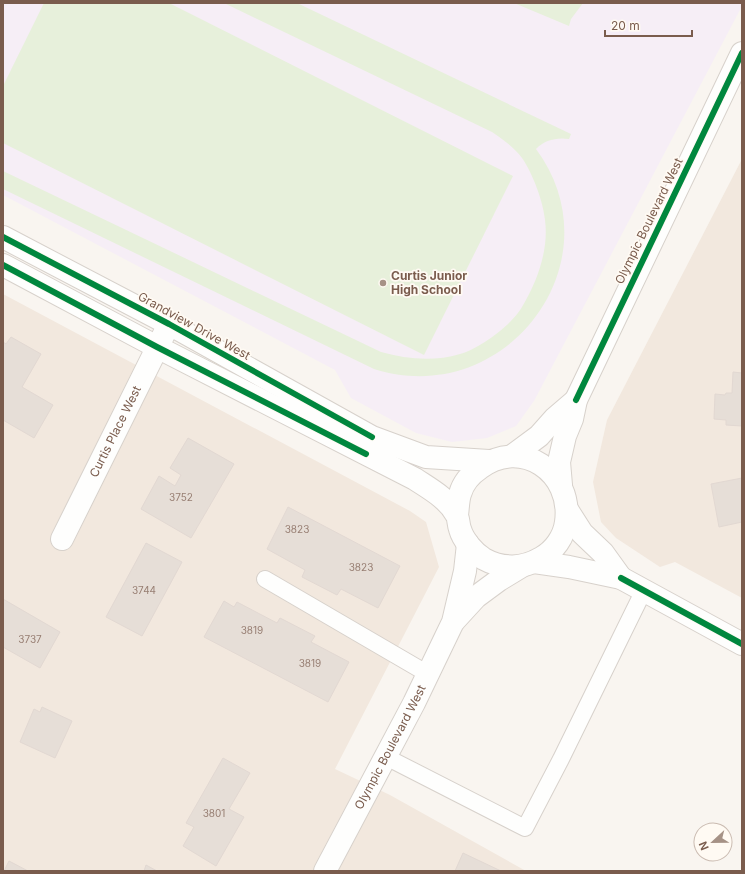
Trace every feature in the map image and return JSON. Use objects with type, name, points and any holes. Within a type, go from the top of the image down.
[{"type":"street","name":"Olympic Boulevard West","points":[[561,485],[559,462],[576,400],[742,53]]},
{"type":"street","name":"Grandview Drive West","points":[[3,237],[169,324],[372,437],[426,457],[489,461]]},
{"type":"street","points":[[3,265],[157,347],[415,479],[440,495],[457,514]]},
{"type":"street","name":"Curtis Place West","points":[[62,539],[169,324]]},
{"type":"street","name":"Olympic Boulevard West","points":[[512,456],[539,436],[555,418],[576,400]]},
{"type":"street","points":[[621,578],[603,553],[582,533],[568,511],[561,485],[549,470],[532,459],[512,456],[500,457],[489,461],[471,474],[460,493],[457,514],[460,530],[468,544],[483,558],[501,566],[528,564],[569,567],[621,578],[742,644]]},
{"type":"street","points":[[528,564],[548,554],[558,542],[565,527],[568,511]]},
{"type":"street","name":"Olympic Boulevard West","points":[[325,871],[386,758],[453,622],[465,571],[468,544]]},
{"type":"street","name":"Olympic Boulevard West","points":[[453,622],[476,597],[499,580],[528,564]]},
{"type":"lane","points":[[265,580],[428,674]]},
{"type":"lane","points":[[386,758],[525,828],[561,759],[644,590]]},
{"type":"shaded area","name":"Curtis Junior High School","points":[[3,3],[742,3],[742,6],[534,401],[516,426],[487,438],[452,442],[416,433],[351,398],[335,370],[3,195]]},
{"type":"shaded area","points":[[742,159],[742,598],[675,562],[660,567],[616,538],[601,522],[593,482],[607,420]]},
{"type":"shaded area","points":[[3,294],[410,511],[426,522],[439,567],[335,769],[390,795],[526,871],[3,871]]},
{"type":"green space","points":[[44,3],[169,3],[513,176],[424,355],[3,143],[3,86]]},
{"type":"green space","points":[[224,3],[297,3],[571,134],[569,139],[560,138],[551,140],[543,143],[536,149],[558,192],[564,237],[556,279],[536,317],[505,347],[467,368],[422,376],[374,369],[3,189],[3,171],[381,352],[420,359],[440,358],[460,354],[485,342],[511,321],[522,307],[537,276],[541,265],[546,231],[540,196],[526,164],[519,154],[492,132]]},
{"type":"green space","points":[[514,3],[583,3],[571,19],[569,26]]},
{"type":"building","points":[[11,337],[41,354],[22,387],[53,405],[34,438],[3,420],[3,342],[6,344]]},
{"type":"building","points":[[733,372],[742,373],[742,426],[726,425],[726,420],[714,419],[715,394],[725,395],[726,393],[732,393]]},
{"type":"building","points":[[188,438],[234,464],[191,538],[141,509],[159,476],[175,486],[181,475],[170,468]]},
{"type":"building","points":[[742,478],[742,522],[719,527],[711,484]]},
{"type":"building","points":[[288,507],[400,566],[378,608],[341,589],[337,595],[302,577],[305,570],[267,549]]},
{"type":"building","points":[[146,543],[182,562],[142,636],[106,617]]},
{"type":"building","points":[[3,599],[60,632],[40,668],[3,647]]},
{"type":"building","points":[[224,601],[234,607],[237,602],[277,623],[280,618],[315,636],[311,642],[349,662],[328,702],[204,637]]},
{"type":"building","points":[[42,707],[72,721],[55,758],[20,742],[34,709],[40,712]]},
{"type":"building","points":[[223,758],[250,773],[229,809],[244,817],[216,866],[183,846],[194,827],[186,823]]},
{"type":"building","points":[[463,853],[501,871],[455,871]]},
{"type":"building","points":[[9,861],[28,871],[4,871]]},
{"type":"building","points":[[146,865],[157,871],[144,871]]},
{"type":"cycle path","points":[[576,400],[742,53]]},
{"type":"cycle path","points":[[3,237],[169,324],[372,437]]},
{"type":"cycle path","points":[[3,265],[157,347],[366,454]]},
{"type":"cycle path","points":[[621,578],[742,644]]},
{"type":"place","name":"Curtis Junior High School","points":[[383,283]]}]
